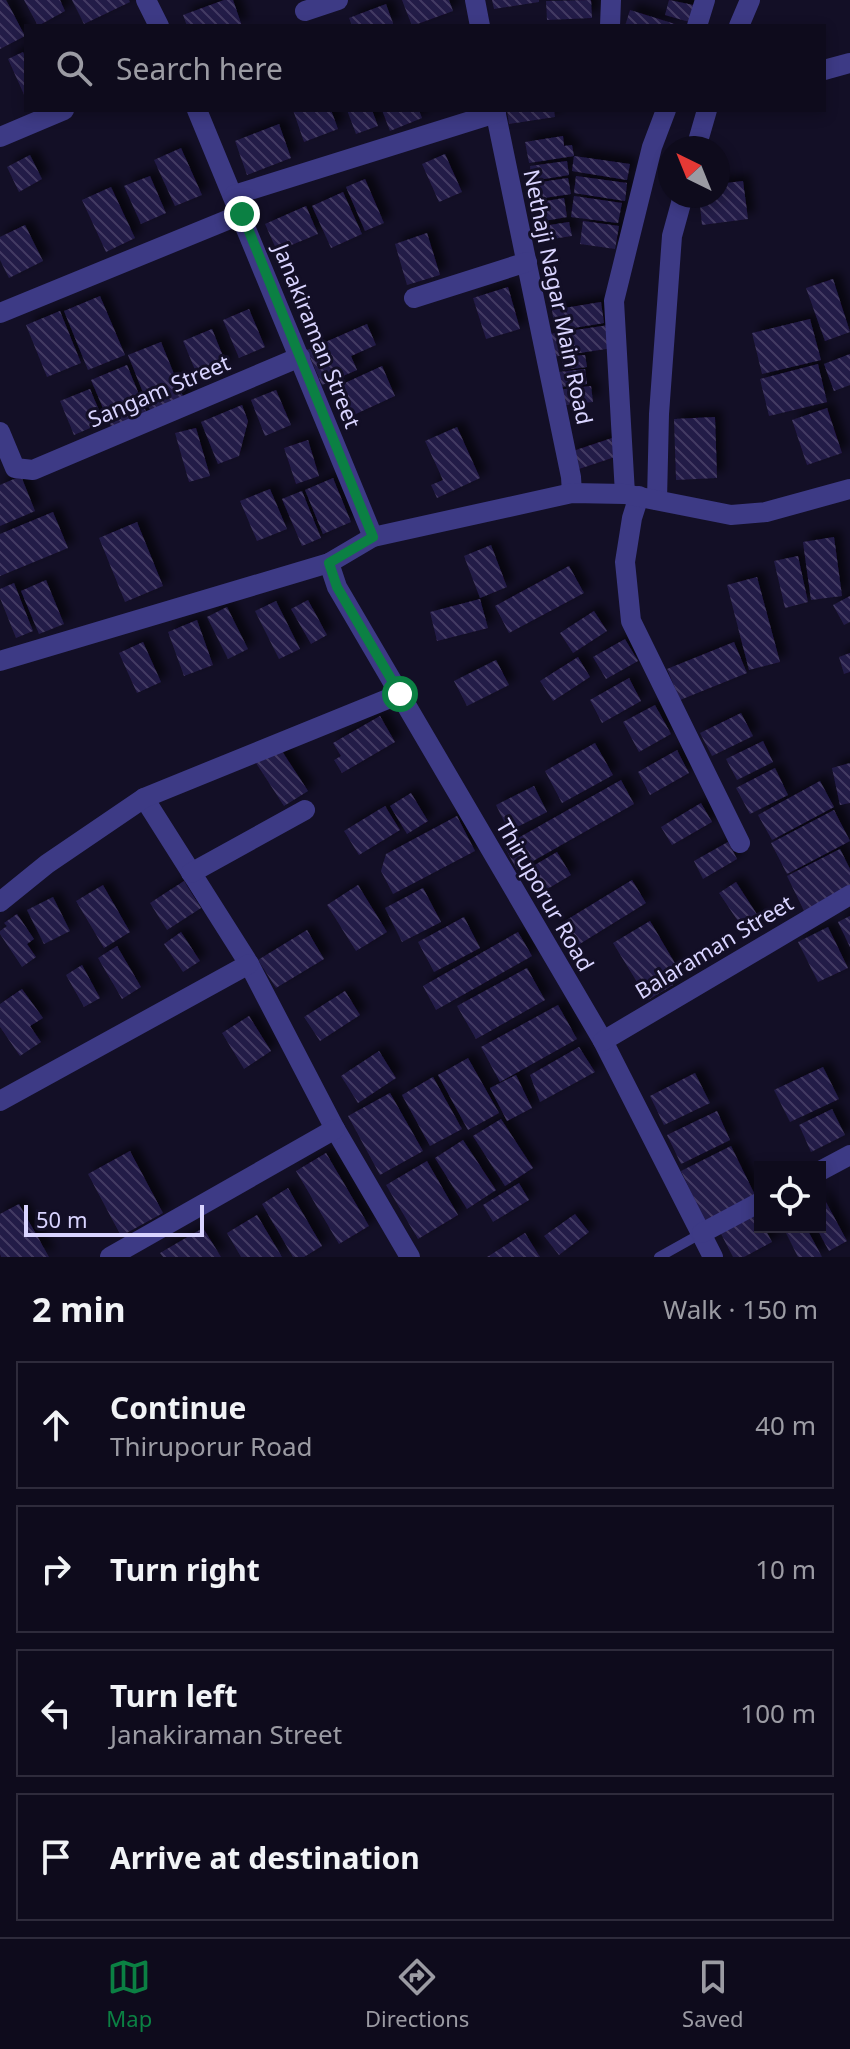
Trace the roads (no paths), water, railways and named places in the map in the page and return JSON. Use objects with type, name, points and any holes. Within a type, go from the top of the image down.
[{"type":"street","points":[[146,0],[158,24]]},
{"type":"street","points":[[305,11],[338,0]]},
{"type":"street","points":[[475,0],[480,24]]},
{"type":"street","points":[[610,24],[611,0]]},
{"type":"street","points":[[698,24],[705,0]]},
{"type":"street","points":[[740,24],[750,0]]},
{"type":"street","points":[[826,69],[850,63]]},
{"type":"street","points":[[0,137],[59,112]]},
{"type":"street","name":"Janakiraman Street","points":[[198,112],[373,537]]},
{"type":"street","points":[[234,195],[496,112]]},
{"type":"street","name":"Nethaji Nagar Main Road","points":[[496,112],[572,493]]},
{"type":"street","points":[[640,497],[614,301],[652,147],[665,112]]},
{"type":"street","points":[[699,136],[706,112]]},
{"type":"street","points":[[680,208],[672,236],[659,414],[640,497],[632,518],[625,562],[631,621],[740,843]]},
{"type":"street","points":[[0,313],[242,214]]},
{"type":"street","points":[[414,298],[527,262]]},
{"type":"street","name":"Sangam Street","points":[[0,432],[15,468],[37,469],[300,357]]},
{"type":"street","points":[[0,661],[329,563],[373,537],[572,493],[640,497],[731,515],[766,512],[850,489]]},
{"type":"street","name":"Thiruporur Road","points":[[329,563],[337,587],[603,1041],[713,1257]]},
{"type":"street","points":[[0,902],[47,864],[144,798],[400,694]]},
{"type":"street","points":[[144,798],[249,964],[335,1129],[410,1257]]},
{"type":"street","points":[[191,873],[305,810]]},
{"type":"street","name":"Balaraman Street","points":[[603,1041],[850,895]]},
{"type":"street","points":[[0,1101],[249,964]]},
{"type":"street","points":[[110,1257],[335,1129]]},
{"type":"street","points":[[826,1168],[850,1155]]},
{"type":"street","points":[[702,1233],[754,1205]]},
{"type":"lane","points":[[659,1257],[702,1233]]}]
